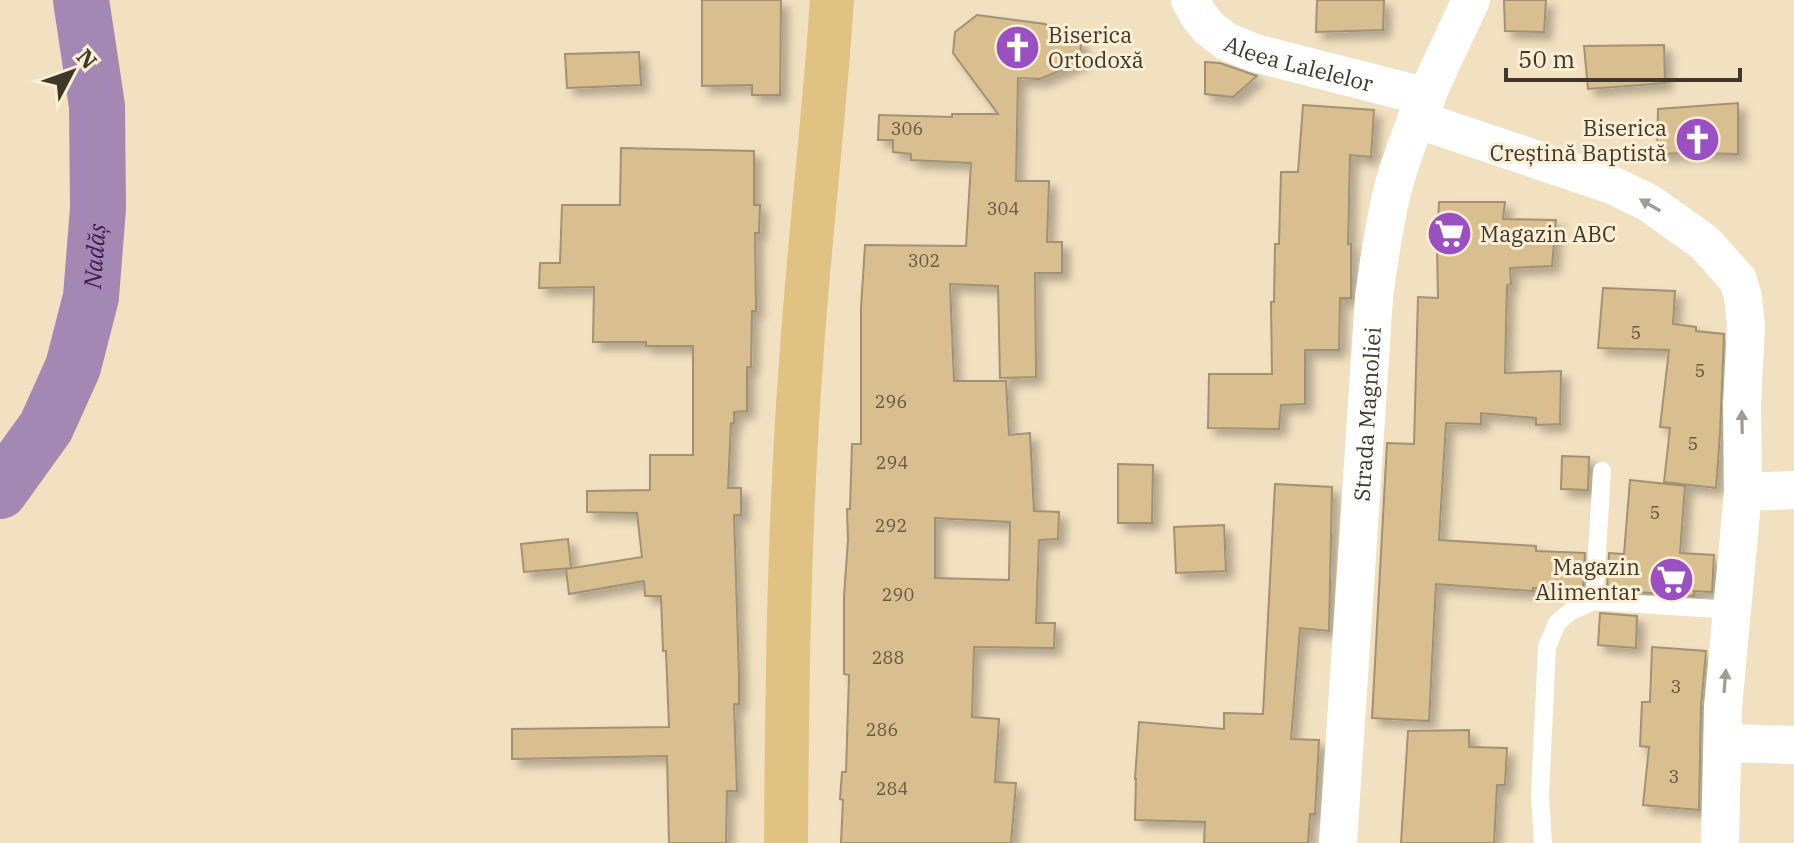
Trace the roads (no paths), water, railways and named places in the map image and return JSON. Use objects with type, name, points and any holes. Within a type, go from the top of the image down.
[{"type":"main road","points":[[786,843],[787,650],[792,505],[832,0]]},
{"type":"street","name":"Aleea Lalelelor","points":[[1190,0],[1209,28],[1227,42],[1422,108],[1649,203],[1705,243],[1738,280],[1746,325],[1742,404],[1743,492],[1723,707],[1720,843]]},
{"type":"street","name":"Strada Magnoliei","points":[[1338,843],[1374,297],[1381,243],[1394,186],[1422,108],[1471,0]]},
{"type":"street","points":[[1743,492],[1794,490]]},
{"type":"street","points":[[1723,743],[1794,745]]},
{"type":"lane","points":[[1594,601],[1602,471]]},
{"type":"lane","points":[[1543,843],[1540,795],[1547,647],[1557,623],[1571,611],[1594,601],[1731,610]]},
{"type":"waterway","name":"Nadăș","points":[[0,491],[46,427],[73,367],[91,297],[98,208],[97,106],[81,0]]},
{"type":"place","name":"Biserica Ortodoxă","points":[[1017,47]]},
{"type":"place","name":"Biserica Creștină Baptistă","points":[[1698,140]]},
{"type":"place","name":"Magazin ABC","points":[[1449,233]]},
{"type":"place","name":"Magazin Alimentar","points":[[1671,579]]}]
